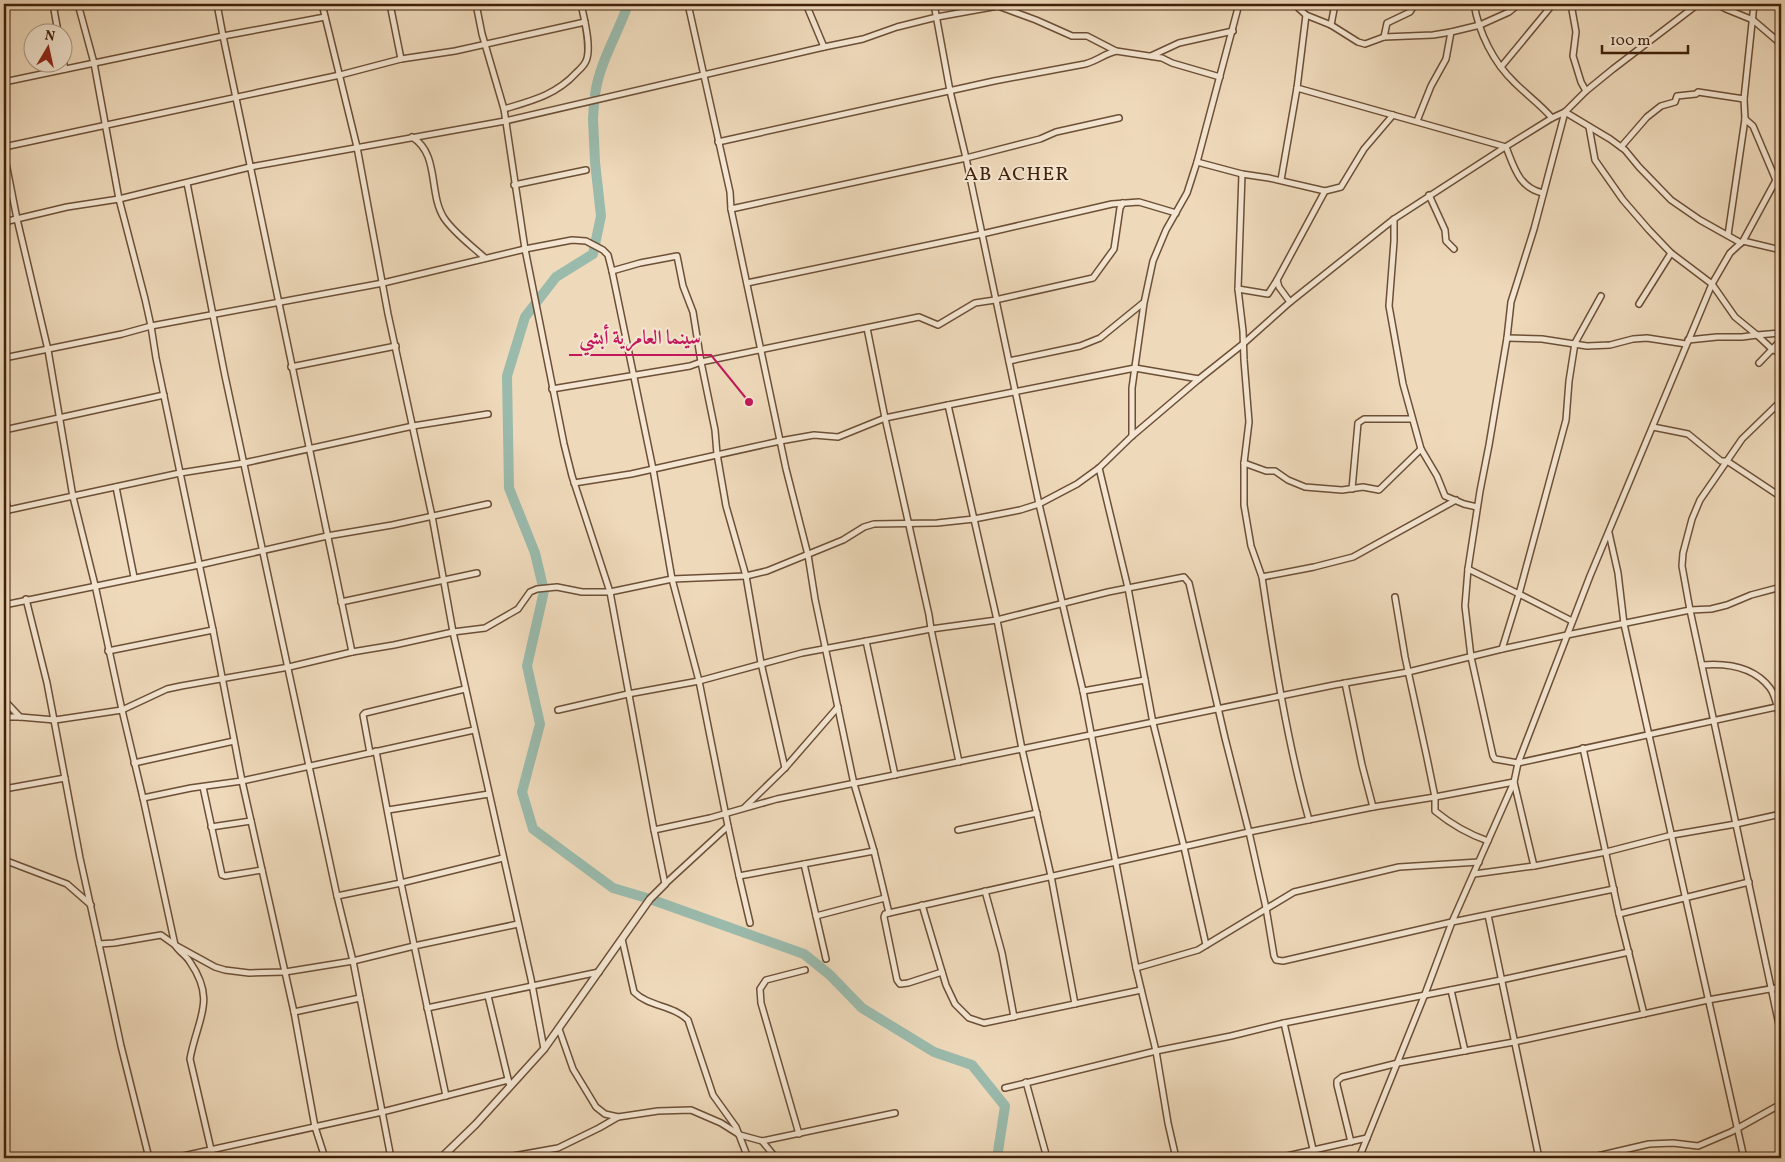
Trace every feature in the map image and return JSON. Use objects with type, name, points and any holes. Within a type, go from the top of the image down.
[{"type":"street","points":[[53,4],[56,22]]},
{"type":"street","points":[[78,4],[94,63],[119,199],[151,326],[242,781],[294,1012],[316,1127],[325,1158]]},
{"type":"street","points":[[217,4],[222,36],[352,652]]},
{"type":"street","points":[[322,4],[357,147],[383,283],[432,516],[453,632],[544,1049]]},
{"type":"street","points":[[390,4],[401,59]]},
{"type":"street","points":[[476,4],[485,44],[504,109],[525,249],[552,388],[574,483],[610,592],[665,884]]},
{"type":"street","points":[[504,109],[557,91],[572,78],[586,61],[588,48],[581,4]]},
{"type":"street","points":[[688,4],[730,192],[731,209],[780,441],[808,555],[854,784],[874,851],[889,913]]},
{"type":"street","points":[[806,4],[824,47]]},
{"type":"street","points":[[934,4],[950,91],[966,158],[1039,504],[1083,691],[1136,968],[1156,1051],[1176,1158]]},
{"type":"street","points":[[4,222],[67,207],[119,199],[250,167],[505,121],[863,39],[897,27],[937,17],[1016,4]]},
{"type":"street","points":[[1132,436],[1132,388],[1144,303],[1153,261],[1166,230],[1187,192],[1197,162],[1239,4]]},
{"type":"street","points":[[1294,4],[1306,14],[1331,25],[1358,42],[1365,44],[1384,37],[1434,35],[1480,25],[1509,12],[1519,4]]},
{"type":"street","points":[[1331,25],[1335,4]]},
{"type":"street","points":[[1384,37],[1388,23],[1410,12],[1415,4]]},
{"type":"street","points":[[1461,4],[1474,5],[1493,55],[1501,67],[1552,118]]},
{"type":"street","points":[[1501,67],[1553,4]]},
{"type":"street","points":[[1571,4],[1576,32],[1573,56],[1581,82],[1586,91]]},
{"type":"street","points":[[4,717],[20,716],[55,720],[122,710],[167,690],[289,667],[352,652],[453,632],[484,628],[518,608],[530,592],[537,588],[557,587],[582,592],[610,592],[672,579],[746,576],[767,571],[808,555],[843,540],[864,527],[874,524],[958,522],[1020,510],[1039,504],[1077,484],[1099,468],[1132,436],[1198,379],[1243,344],[1290,302],[1394,218],[1552,118],[1565,112],[1586,91],[1630,55],[1698,4]]},
{"type":"street","points":[[1717,4],[1753,20],[1781,44]]},
{"type":"street","points":[[1728,235],[1745,119],[1744,99],[1754,4]]},
{"type":"street","points":[[998,6],[1072,36],[1087,36],[1116,51]]},
{"type":"street","points":[[1281,180],[1297,88],[1306,14]]},
{"type":"street","points":[[72,68],[222,36],[325,18]]},
{"type":"street","points":[[4,148],[340,75],[401,59],[485,44],[585,22]]},
{"type":"street","points":[[1150,56],[1179,43],[1233,31]]},
{"type":"street","points":[[1417,121],[1446,59],[1451,32]]},
{"type":"street","points":[[718,142],[950,91],[1085,64],[1096,61],[1105,53],[1116,51],[1150,56],[1220,77]]},
{"type":"street","points":[[4,82],[51,72]]},
{"type":"street","points":[[1297,88],[1506,147]]},
{"type":"street","points":[[1622,147],[1647,117],[1661,106],[1675,102],[1677,96],[1696,94],[1698,92],[1744,99]]},
{"type":"street","points":[[1565,112],[1622,147],[1671,200],[1700,220],[1742,242],[1781,250]]},
{"type":"street","points":[[1565,112],[1534,230],[1511,302],[1507,338],[1468,569],[1465,606],[1471,657],[1495,759],[1518,763],[1779,706]]},
{"type":"street","points":[[1197,162],[1242,174],[1281,180],[1324,191],[1341,187],[1364,149],[1393,114]]},
{"type":"street","points":[[731,209],[966,158],[1040,139],[1056,132],[1119,118]]},
{"type":"street","points":[[1745,119],[1752,126],[1781,192]]},
{"type":"street","points":[[1589,127],[1595,160],[1635,215],[1671,253],[1712,284],[1735,316],[1773,350],[1781,353]]},
{"type":"street","points":[[411,137],[418,141],[427,156],[443,217],[485,258]]},
{"type":"street","points":[[1506,147],[1519,180],[1533,190],[1543,193]]},
{"type":"street","points":[[4,153],[48,350],[73,497],[95,585],[175,945],[178,951],[190,961],[197,973],[205,995],[202,1018],[190,1059],[213,1158]]},
{"type":"street","points":[[514,185],[586,170]]},
{"type":"street","points":[[1359,1158],[1426,994],[1452,922],[1514,782],[1518,763],[1572,621],[1687,342],[1712,284],[1730,253],[1742,242],[1781,171]]},
{"type":"street","points":[[1242,174],[1238,288],[1249,422],[1244,463],[1244,505],[1251,546],[1262,577],[1282,696],[1301,791],[1309,820]]},
{"type":"street","points":[[187,183],[244,463],[337,896],[353,961],[391,1158]]},
{"type":"street","points":[[1238,288],[1268,294],[1278,280],[1324,191]]},
{"type":"street","points":[[1429,195],[1446,230],[1446,241],[1454,249]]},
{"type":"street","points":[[746,283],[1123,203],[1138,202],[1176,213]]},
{"type":"street","points":[[552,388],[690,366],[701,362],[919,317],[938,325],[975,303],[1093,278],[1114,249],[1120,208],[1123,203]]},
{"type":"street","points":[[1394,218],[1389,306],[1403,384],[1412,419],[1421,449],[1438,476],[1445,496],[1477,507]]},
{"type":"street","points":[[4,358],[122,334],[151,326],[383,283],[485,258],[572,240],[592,243],[607,253],[653,469],[672,579],[699,680],[727,813],[728,826],[750,923]]},
{"type":"street","points":[[1639,304],[1671,253]]},
{"type":"street","points":[[612,271],[677,256],[683,286],[693,312],[715,430],[726,506],[746,576],[761,663],[784,768]]},
{"type":"street","points":[[1278,280],[1279,287],[1290,302]]},
{"type":"street","points":[[1502,649],[1519,594],[1566,420],[1575,343],[1601,296]]},
{"type":"street","points":[[1009,361],[1080,346],[1100,338],[1144,303]]},
{"type":"street","points":[[867,328],[884,418],[930,615],[931,630],[959,762]]},
{"type":"street","points":[[1507,338],[1542,339],[1587,346],[1610,345],[1641,338],[1687,342],[1717,337],[1742,337],[1781,332]]},
{"type":"street","points":[[1759,363],[1781,340]]},
{"type":"street","points":[[291,367],[396,346]]},
{"type":"street","points":[[574,483],[653,469],[814,435],[838,437],[884,418],[1135,368],[1198,379]]},
{"type":"street","points":[[4,430],[164,395]]},
{"type":"street","points":[[1781,401],[1742,439],[1700,500],[1684,543],[1682,566],[1713,721],[1781,1034]]},
{"type":"street","points":[[948,406],[997,620],[1022,749],[1051,876],[1075,1004]]},
{"type":"street","points":[[4,492],[6,510],[180,473],[244,463],[413,426],[488,414]]},
{"type":"street","points":[[1352,489],[1358,423],[1368,419],[1412,419]]},
{"type":"street","points":[[1653,427],[1688,434],[1721,461],[1726,461],[1781,497]]},
{"type":"street","points":[[1244,463],[1266,471],[1275,472],[1305,487],[1342,490],[1363,487],[1379,490],[1421,449]]},
{"type":"street","points":[[1099,468],[1128,588],[1152,723],[1184,847],[1206,945]]},
{"type":"street","points":[[116,488],[134,578]]},
{"type":"street","points":[[1262,577],[1353,557],[1456,500]]},
{"type":"street","points":[[4,605],[199,565],[327,536],[392,525],[488,504]]},
{"type":"street","points":[[1608,533],[1618,573],[1624,624],[1744,1158]]},
{"type":"street","points":[[1468,569],[1572,621]]},
{"type":"street","points":[[341,602],[477,573]]},
{"type":"street","points":[[558,710],[699,680],[826,648],[997,620],[1062,602],[1184,577],[1187,580],[1249,832],[1276,960],[1283,961],[1452,922],[1614,889]]},
{"type":"street","points":[[654,830],[745,808],[959,762],[1344,683],[1408,672],[1567,635],[1690,610],[1711,609],[1781,587]]},
{"type":"street","points":[[1395,597],[1408,672],[1435,798],[1435,811],[1471,835],[1488,841]]},
{"type":"street","points":[[26,599],[55,720],[121,1046],[149,1158]]},
{"type":"street","points":[[108,650],[212,630]]},
{"type":"street","points":[[866,641],[895,776]]},
{"type":"street","points":[[1702,665],[1732,666],[1748,671],[1771,689],[1779,706],[1781,721]]},
{"type":"street","points":[[1083,691],[1145,680]]},
{"type":"street","points":[[1344,683],[1373,807]]},
{"type":"street","points":[[370,753],[363,715],[365,713],[465,689]]},
{"type":"street","points":[[4,700],[20,716]]},
{"type":"street","points":[[745,808],[784,768],[838,707]]},
{"type":"street","points":[[143,798],[203,786],[242,781],[474,730]]},
{"type":"street","points":[[134,763],[234,741]]},
{"type":"street","points":[[1582,748],[1619,914],[1644,1014]]},
{"type":"street","points":[[376,751],[401,883],[446,1096]]},
{"type":"street","points":[[4,789],[66,778]]},
{"type":"street","points":[[942,972],[908,984],[900,984],[897,980],[884,917],[885,914],[922,904],[985,892],[1249,832],[1373,807],[1435,798],[1514,782]]},
{"type":"street","points":[[1514,782],[1534,866]]},
{"type":"street","points":[[203,786],[222,874],[225,876],[262,870]]},
{"type":"street","points":[[388,810],[489,794]]},
{"type":"street","points":[[958,830],[1037,813]]},
{"type":"street","points":[[1474,874],[1534,866],[1606,852],[1672,836],[1781,814]]},
{"type":"street","points":[[212,827],[251,821]]},
{"type":"street","points":[[442,1157],[476,1124],[509,1083],[544,1049],[650,899],[728,826]]},
{"type":"street","points":[[740,876],[874,851]]},
{"type":"street","points":[[337,896],[401,883],[503,858]]},
{"type":"street","points":[[5,862],[33,869],[67,884],[91,905]]},
{"type":"street","points":[[1136,968],[1190,954],[1294,892],[1399,867],[1479,862]]},
{"type":"street","points":[[804,864],[826,959]]},
{"type":"street","points":[[1619,914],[1749,882]]},
{"type":"street","points":[[985,892],[1002,953],[1014,1017]]},
{"type":"street","points":[[816,916],[885,898]]},
{"type":"street","points":[[922,904],[942,972],[955,1004],[969,1018],[984,1023],[1141,990]]},
{"type":"street","points":[[1488,915],[1539,1158]]},
{"type":"street","points":[[100,944],[161,934],[175,945],[215,967],[250,973],[285,972],[353,961],[518,924]]},
{"type":"street","points":[[622,939],[634,992],[640,998],[680,1013],[688,1020],[713,1095],[731,1118],[740,1135],[748,1158]]},
{"type":"street","points":[[1005,1088],[1284,1022],[1452,990],[1629,952]]},
{"type":"street","points":[[799,1134],[761,1003],[760,989],[766,980],[805,970]]},
{"type":"street","points":[[427,1008],[599,972]]},
{"type":"street","points":[[1351,1142],[1336,1084],[1342,1077],[1398,1063],[1514,1042],[1708,1000],[1781,987]]},
{"type":"street","points":[[1452,990],[1465,1051]]},
{"type":"street","points":[[488,996],[509,1083]]},
{"type":"street","points":[[294,1012],[360,998]]},
{"type":"street","points":[[1284,1022],[1315,1158]]},
{"type":"street","points":[[559,1029],[573,1069],[596,1107],[605,1114],[618,1117],[658,1111],[691,1110],[721,1122],[740,1135],[762,1141],[894,1113]]},
{"type":"street","points":[[1026,1082],[1046,1158]]},
{"type":"street","points":[[174,1158],[509,1083]]},
{"type":"street","points":[[1589,1158],[1649,1144],[1673,1143],[1698,1146],[1781,1104]]},
{"type":"street","points":[[502,1158],[558,1148],[618,1117]]},
{"type":"street","points":[[1278,1158],[1367,1138]]},
{"type":"street","points":[[762,1141],[776,1158]]},
{"type":"street","points":[[421,1158],[474,1158]]},
{"type":"waterway","points":[[595,95],[600,72],[628,4]]},
{"type":"waterway","points":[[594,104],[595,162],[601,216],[593,254],[556,277],[525,317],[507,376],[509,488],[535,553],[544,591],[527,666],[540,724],[522,792],[533,829],[613,888],[650,899],[804,954],[830,975],[862,1008],[934,1052],[972,1065],[1005,1106],[997,1158]]},
{"type":"place","name":"سينما العامرية أبشي","points":[[749,402]]},
{"type":"district","name":"AB ACHER","points":[[1017,175]]}]
